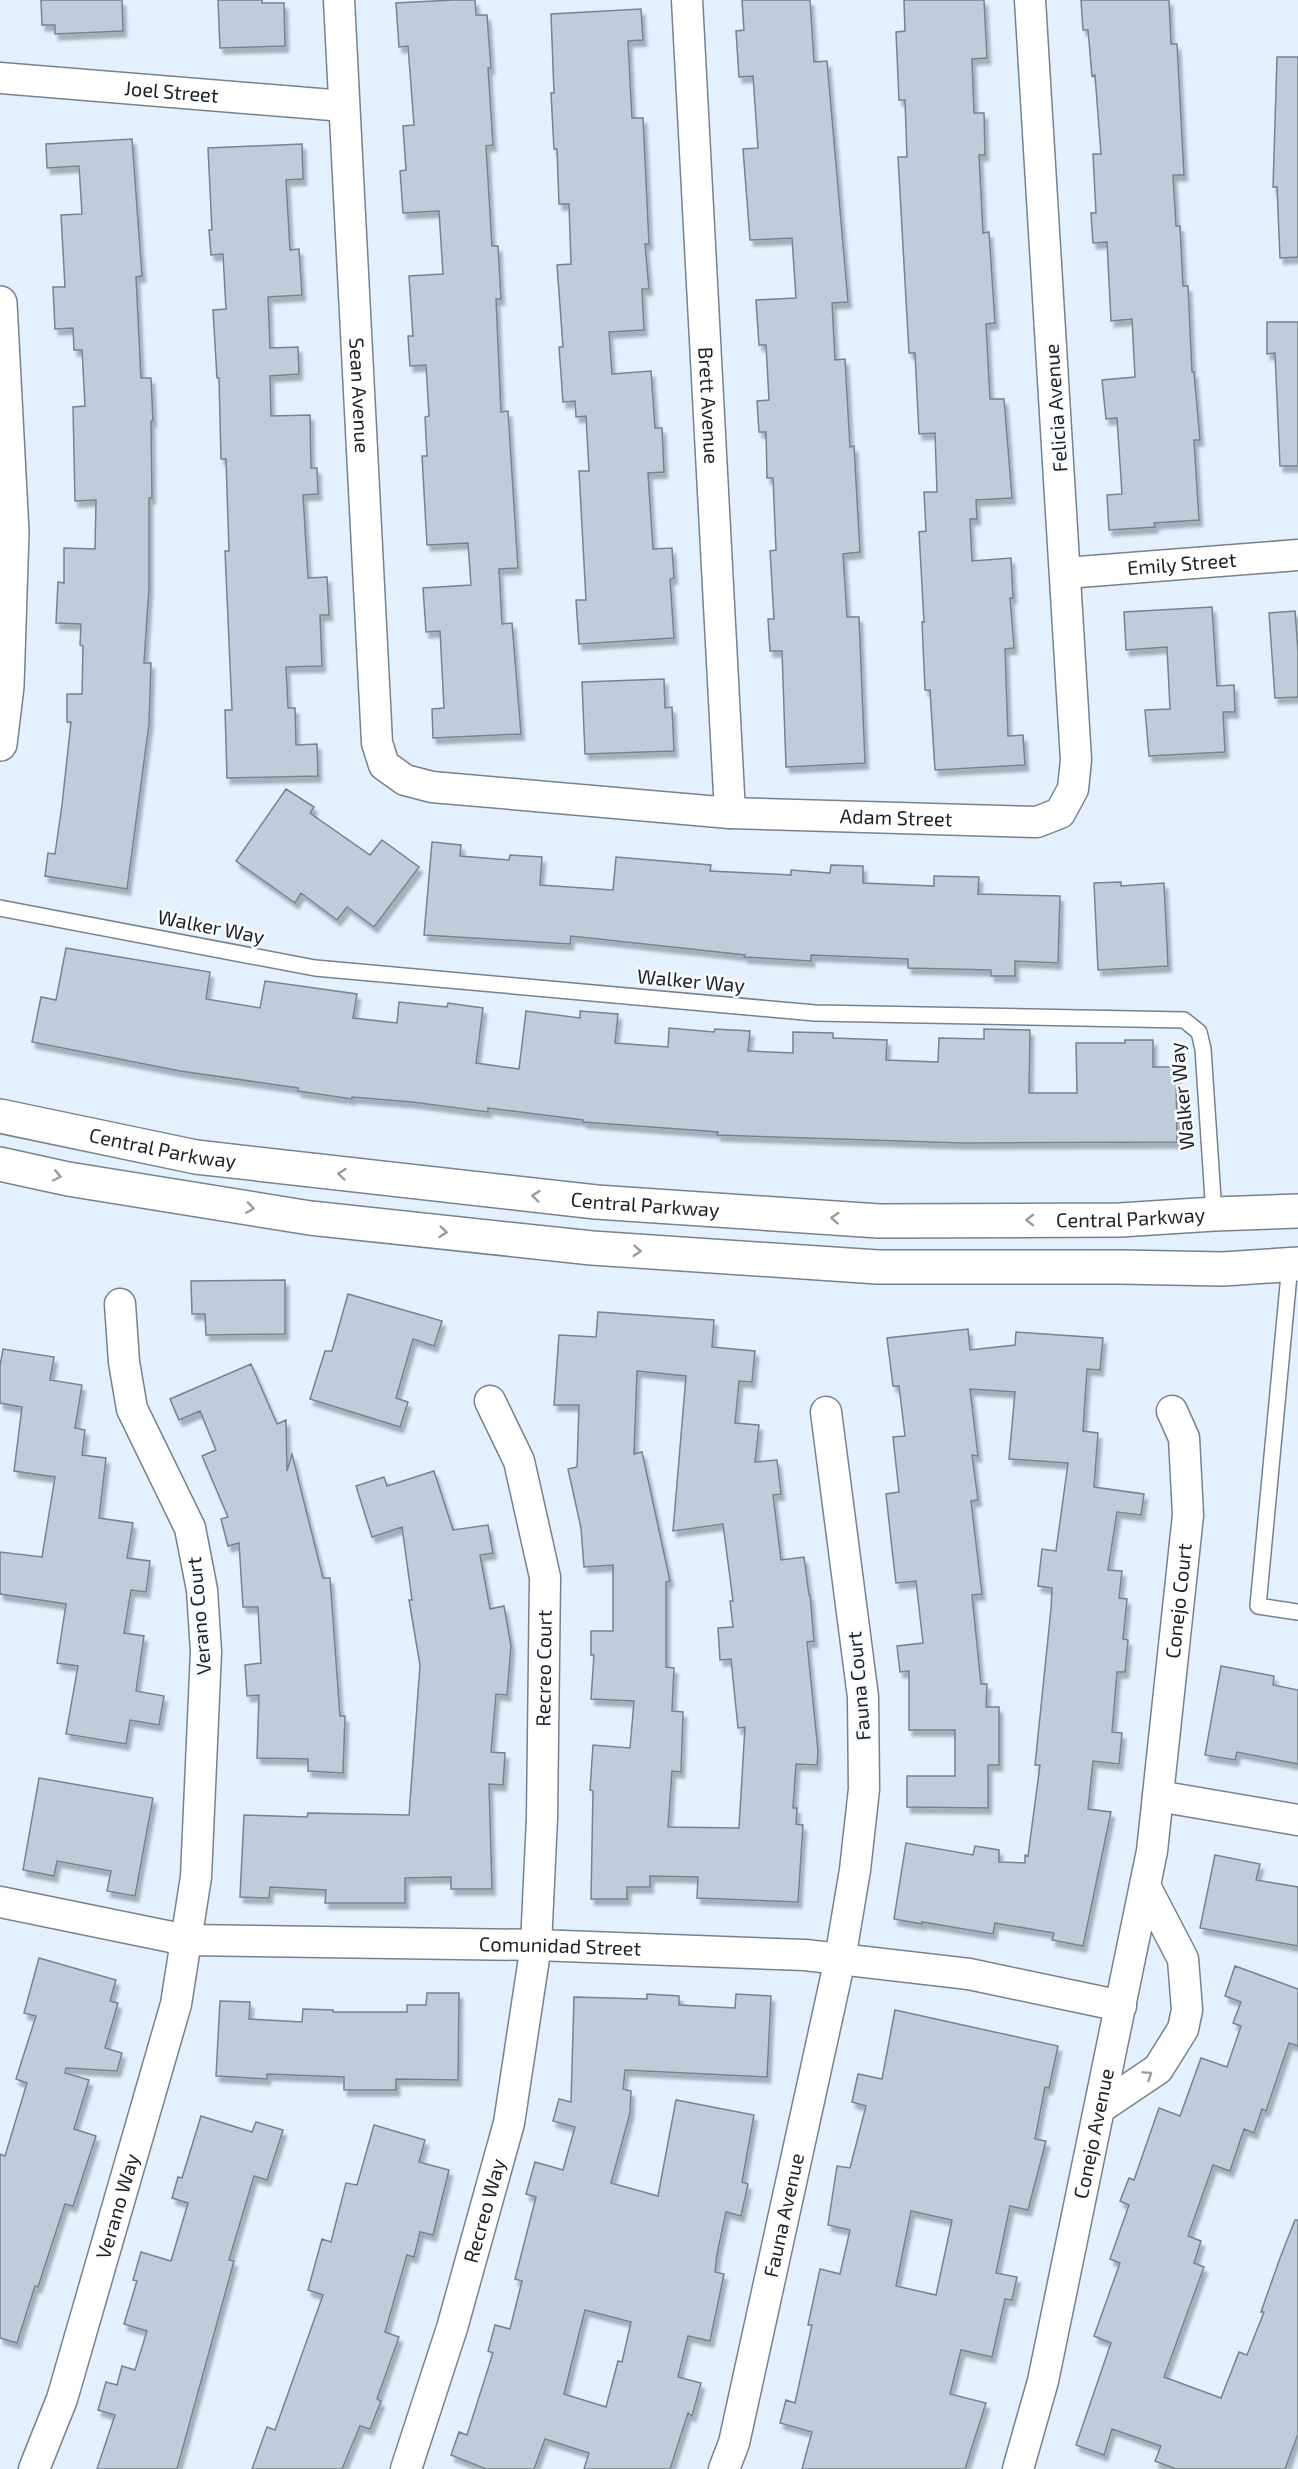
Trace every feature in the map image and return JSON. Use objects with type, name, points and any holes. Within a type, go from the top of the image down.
[{"type":"main road","points":[[0,303],[12,532],[7,687],[0,744]]},
{"type":"main road","name":"Central Parkway","points":[[0,1116],[196,1157],[596,1202],[879,1221],[1120,1220],[1298,1211]]},
{"type":"main road","points":[[0,1164],[68,1179],[310,1218],[592,1248],[878,1267],[1223,1269],[1294,1264]]},
{"type":"street","name":"Sean Avenue","points":[[339,0],[377,743],[384,765],[405,780]]},
{"type":"street","name":"Brett Avenue","points":[[687,0],[730,813]]},
{"type":"street","name":"Felicia Avenue","points":[[1030,0],[1076,760],[1073,789],[1060,813]]},
{"type":"street","name":"Joel Street","points":[[0,78],[344,106]]},
{"type":"street","name":"Emily Street","points":[[1066,573],[1298,555]]},
{"type":"street","name":"Adam Street","points":[[405,780],[432,787],[730,813],[1037,822],[1060,813]]},
{"type":"street","name":"Verano Court","points":[[120,1304],[124,1362],[132,1409],[190,1528],[202,1590],[206,1652],[202,1772],[196,1877],[186,1940]]},
{"type":"street","name":"Recreo Court","points":[[490,1401],[519,1461],[545,1577],[542,1818],[536,1945]]},
{"type":"street","name":"Conejo Court","points":[[1158,1796],[1188,1515],[1184,1438],[1172,1411]]},
{"type":"street","name":"Fauna Court","points":[[826,1412],[863,1698],[864,1789],[855,1870],[840,1959]]},
{"type":"street","points":[[1158,1796],[1298,1820]]},
{"type":"street","name":"Conejo Avenue","points":[[1018,2469],[1043,2381],[1100,2108],[1152,1851],[1158,1796]]},
{"type":"street","points":[[1100,2108],[1158,2069],[1183,2029],[1187,2010],[1183,1959],[1145,1886]]},
{"type":"street","name":"Comunidad Street","points":[[0,1902],[186,1940],[536,1945],[805,1955],[969,1974],[1121,2006]]},
{"type":"street","name":"Verano Way","points":[[34,2469],[62,2398],[176,2004],[186,1940]]},
{"type":"street","name":"Recreo Way","points":[[406,2469],[452,2328],[509,2123],[536,1945]]},
{"type":"street","name":"Fauna Avenue","points":[[724,2469],[734,2443],[840,1959]]},
{"type":"lane","name":"Walker Way","points":[[0,908],[315,968],[815,1013],[1184,1020],[1199,1032],[1203,1049],[1214,1214]]},
{"type":"lane","points":[[1294,1264],[1258,1606],[1291,1611],[1298,1600]]},
{"type":"building","points":[[41,0],[122,0],[123,31],[55,34],[55,25],[42,25]]},
{"type":"building","points":[[218,0],[262,0],[262,3],[284,3],[285,46],[220,48]]},
{"type":"building","points":[[475,0],[476,15],[487,15],[493,145],[486,146],[492,246],[498,246],[501,299],[496,299],[501,412],[508,411],[518,568],[499,569],[502,624],[512,623],[521,734],[433,738],[432,709],[444,708],[440,631],[426,632],[423,588],[471,585],[468,543],[427,545],[422,456],[427,456],[425,417],[429,416],[426,365],[410,366],[408,336],[413,336],[409,276],[443,274],[439,211],[403,213],[400,171],[406,170],[403,126],[414,125],[408,46],[399,47],[396,3]]},
{"type":"building","points":[[742,0],[810,0],[814,62],[827,61],[848,302],[832,303],[835,360],[845,359],[850,447],[854,446],[860,552],[843,554],[847,617],[859,617],[865,763],[786,767],[782,651],[770,651],[768,619],[774,619],[770,551],[776,550],[773,478],[767,478],[766,432],[759,432],[757,401],[769,400],[766,345],[759,345],[756,300],[796,298],[792,238],[750,240],[743,149],[758,148],[753,76],[739,77],[736,31],[744,30]]},
{"type":"building","points":[[904,0],[984,0],[987,58],[972,59],[974,113],[984,113],[985,155],[979,155],[983,233],[989,232],[995,323],[986,324],[990,399],[1004,399],[1012,498],[976,500],[977,519],[970,519],[972,561],[1011,558],[1013,598],[1010,598],[1014,648],[1005,649],[1008,736],[1023,735],[1025,765],[935,770],[930,690],[925,690],[919,532],[926,531],[924,492],[937,492],[935,433],[919,434],[915,353],[909,353],[898,157],[907,157],[905,100],[899,100],[896,32],[905,31]]},
{"type":"building","points":[[1081,0],[1169,0],[1171,44],[1177,44],[1184,175],[1173,175],[1176,226],[1180,226],[1183,286],[1188,286],[1192,372],[1194,372],[1200,440],[1194,440],[1199,520],[1154,523],[1155,527],[1109,530],[1107,495],[1122,494],[1117,418],[1106,419],[1102,380],[1135,377],[1132,319],[1111,321],[1107,242],[1093,243],[1091,213],[1096,213],[1093,154],[1101,154],[1095,75],[1092,76],[1088,30],[1083,30]]},
{"type":"building","points":[[641,9],[643,40],[628,41],[632,118],[643,118],[649,244],[645,244],[649,289],[642,289],[644,330],[609,332],[612,374],[651,371],[655,428],[662,428],[664,472],[648,473],[653,549],[672,548],[674,578],[670,579],[674,638],[579,644],[576,600],[586,600],[579,471],[589,471],[586,416],[576,417],[575,401],[563,402],[559,347],[563,347],[557,265],[571,264],[569,204],[559,204],[557,149],[554,149],[551,14]]},
{"type":"building","points":[[1277,57],[1298,57],[1298,257],[1280,258],[1277,187],[1273,187]]},
{"type":"building","points":[[132,139],[142,276],[136,277],[141,378],[151,378],[153,421],[151,421],[152,498],[149,498],[149,588],[144,663],[151,663],[149,724],[127,889],[45,876],[48,853],[55,854],[62,805],[71,722],[67,722],[67,694],[82,694],[81,624],[56,623],[58,582],[64,583],[64,548],[95,549],[96,500],[75,501],[73,407],[85,406],[82,350],[74,350],[73,328],[55,329],[53,287],[65,287],[61,215],[82,214],[79,166],[47,168],[46,144]]},
{"type":"building","points":[[302,144],[303,179],[286,180],[290,250],[299,249],[302,295],[268,297],[270,348],[298,347],[299,374],[270,376],[271,416],[310,415],[311,468],[317,468],[318,494],[303,495],[308,578],[327,577],[329,615],[320,615],[322,666],[286,667],[288,708],[295,708],[296,745],[317,744],[318,776],[227,778],[225,710],[232,710],[225,551],[229,551],[226,459],[221,459],[219,378],[217,378],[213,310],[226,309],[223,254],[211,255],[208,148]]},
{"type":"building","points":[[1267,322],[1298,322],[1298,466],[1280,466],[1275,353],[1267,354]]},
{"type":"building","points":[[1212,607],[1217,686],[1234,685],[1235,712],[1223,712],[1225,752],[1149,756],[1145,710],[1170,709],[1167,647],[1126,650],[1124,612]]},
{"type":"building","points":[[1295,611],[1298,697],[1275,698],[1269,613]]},
{"type":"building","points":[[664,679],[665,708],[672,707],[674,751],[585,754],[582,682]]},
{"type":"building","points":[[286,789],[314,807],[310,813],[370,855],[382,840],[419,867],[374,927],[347,907],[337,920],[301,893],[295,903],[236,861]]},
{"type":"building","points":[[432,842],[461,845],[460,856],[509,860],[510,855],[542,857],[540,885],[613,890],[616,857],[711,865],[710,871],[791,875],[791,870],[830,873],[831,865],[863,866],[863,883],[934,886],[934,876],[979,877],[978,894],[1060,896],[1058,963],[1015,961],[1015,976],[991,976],[991,970],[908,968],[908,959],[811,955],[811,961],[744,957],[745,955],[571,936],[570,944],[424,935]]},
{"type":"building","points":[[1121,882],[1121,886],[1164,883],[1168,966],[1098,970],[1094,883]]},
{"type":"building","points":[[66,948],[210,972],[206,999],[260,1008],[265,981],[357,994],[353,1018],[397,1023],[399,1002],[447,1007],[448,1003],[483,1008],[476,1063],[519,1069],[526,1011],[580,1018],[580,1011],[618,1014],[615,1043],[668,1047],[669,1028],[714,1032],[715,1029],[750,1031],[748,1051],[793,1053],[793,1032],[833,1033],[833,1038],[887,1040],[886,1060],[938,1062],[939,1038],[984,1039],[984,1029],[1030,1030],[1029,1093],[1077,1093],[1076,1043],[1125,1043],[1125,1040],[1153,1040],[1153,1067],[1176,1067],[1177,1142],[962,1143],[717,1135],[718,1132],[583,1122],[583,1120],[488,1108],[488,1112],[412,1102],[352,1097],[352,1099],[298,1091],[298,1088],[180,1071],[32,1042],[41,997],[56,1000]]},
{"type":"building","points":[[285,1280],[285,1334],[206,1335],[205,1314],[192,1314],[191,1281]]},
{"type":"building","points":[[348,1294],[442,1321],[434,1346],[413,1339],[396,1398],[408,1402],[400,1427],[310,1399],[325,1351],[332,1351]]},
{"type":"building","points":[[598,1312],[714,1320],[712,1347],[755,1351],[752,1382],[739,1381],[735,1423],[759,1425],[755,1462],[777,1460],[781,1494],[773,1495],[781,1560],[804,1557],[814,1641],[807,1642],[818,1751],[817,1765],[796,1764],[793,1808],[797,1808],[796,1824],[803,1825],[798,1902],[697,1898],[698,1877],[650,1876],[650,1887],[627,1887],[627,1899],[591,1899],[593,1791],[590,1790],[593,1745],[630,1748],[634,1701],[591,1699],[594,1655],[591,1655],[591,1631],[613,1631],[613,1565],[584,1567],[581,1528],[568,1469],[577,1467],[579,1405],[554,1405],[559,1335],[596,1337]],"holes":[[[637,1371],[686,1376],[673,1531],[723,1524],[733,1601],[730,1601],[733,1627],[718,1628],[720,1660],[731,1659],[738,1728],[745,1727],[739,1828],[668,1827],[672,1771],[681,1772],[683,1712],[672,1711],[674,1668],[666,1667],[666,1582],[670,1581],[642,1452],[634,1454]]]},
{"type":"building","points":[[968,1329],[970,1350],[1015,1345],[1016,1332],[1103,1338],[1100,1370],[1087,1369],[1083,1431],[1098,1433],[1094,1487],[1144,1494],[1141,1515],[1117,1512],[1108,1570],[1122,1571],[1119,1598],[1127,1599],[1123,1639],[1128,1640],[1125,1672],[1117,1672],[1112,1732],[1122,1733],[1119,1764],[1093,1761],[1088,1809],[1111,1812],[1083,1946],[1052,1940],[1054,1933],[995,1923],[993,1934],[894,1919],[906,1843],[973,1855],[975,1846],[999,1850],[999,1862],[1025,1863],[1025,1855],[1028,1856],[1040,1765],[1035,1765],[1052,1588],[1038,1586],[1042,1549],[1056,1551],[1068,1463],[1009,1459],[1015,1392],[970,1389],[978,1456],[972,1455],[978,1500],[971,1501],[982,1594],[972,1595],[981,1684],[987,1684],[986,1707],[999,1707],[999,1765],[988,1765],[988,1808],[907,1807],[907,1776],[955,1776],[955,1730],[909,1730],[909,1671],[900,1672],[897,1646],[923,1643],[916,1581],[896,1583],[886,1494],[899,1492],[893,1437],[905,1436],[899,1386],[893,1386],[887,1338]]},
{"type":"building","points":[[3,1349],[54,1357],[50,1380],[82,1385],[75,1428],[85,1430],[82,1455],[106,1458],[99,1518],[133,1523],[127,1558],[150,1561],[146,1592],[131,1590],[124,1633],[144,1636],[136,1691],[164,1696],[159,1725],[130,1720],[126,1744],[66,1734],[78,1666],[57,1663],[66,1604],[0,1594],[0,1552],[42,1557],[55,1477],[14,1471],[22,1407],[0,1403],[0,1366]]},
{"type":"building","points":[[251,1364],[277,1424],[286,1420],[287,1471],[292,1454],[323,1578],[330,1578],[340,1716],[345,1716],[343,1773],[308,1771],[308,1759],[257,1758],[259,1695],[247,1696],[245,1665],[261,1663],[258,1607],[243,1607],[239,1543],[228,1546],[221,1519],[228,1517],[202,1456],[216,1450],[200,1411],[179,1420],[170,1399]]},
{"type":"building","points":[[434,1471],[453,1530],[488,1525],[493,1553],[480,1555],[490,1609],[504,1606],[511,1646],[507,1695],[496,1694],[491,1752],[505,1753],[503,1785],[489,1784],[492,1889],[451,1889],[451,1877],[405,1878],[405,1903],[325,1903],[326,1890],[270,1887],[269,1898],[240,1897],[244,1815],[307,1817],[308,1813],[409,1815],[420,1665],[409,1600],[412,1600],[402,1527],[372,1537],[356,1486],[384,1477],[387,1486]]},
{"type":"building","points":[[1221,1666],[1274,1676],[1273,1685],[1298,1690],[1298,1764],[1237,1752],[1235,1760],[1205,1755]]},
{"type":"building","points":[[39,1778],[153,1798],[135,1896],[107,1891],[111,1871],[57,1861],[54,1876],[23,1870]]},
{"type":"building","points":[[1215,1855],[1260,1864],[1256,1880],[1298,1887],[1298,1946],[1200,1928]]},
{"type":"building","points":[[39,1958],[116,1980],[110,2001],[118,2003],[105,2048],[122,2053],[117,2071],[66,2068],[65,2073],[89,2080],[74,2129],[96,2136],[73,2206],[65,2204],[17,2343],[0,2338],[0,2154],[5,2156],[27,2083],[16,2079],[36,2016],[24,2013]]},
{"type":"building","points":[[1235,1966],[1298,1989],[1298,2046],[1289,2043],[1266,2111],[1262,2109],[1254,2133],[1244,2129],[1230,2171],[1213,2165],[1188,2236],[1201,2241],[1194,2263],[1204,2267],[1164,2377],[1221,2398],[1239,2352],[1247,2355],[1264,2312],[1261,2312],[1280,2258],[1295,2220],[1298,2220],[1298,2434],[1285,2469],[1176,2469],[1155,2461],[1161,2446],[1112,2429],[1104,2455],[1076,2445],[1111,2343],[1094,2336],[1120,2263],[1110,2259],[1129,2205],[1120,2201],[1129,2178],[1134,2180],[1159,2108],[1180,2116],[1201,2058],[1227,2067],[1241,2026],[1233,2023],[1241,2002],[1225,1996]]},
{"type":"building","points":[[427,1993],[459,1993],[458,2080],[396,2079],[396,2090],[344,2090],[344,2077],[267,2074],[267,2079],[216,2076],[220,2001],[250,2002],[249,2019],[302,2022],[303,2009],[333,2010],[333,2012],[407,2012],[407,2005],[426,2005]]},
{"type":"building","points":[[647,1994],[679,1996],[679,2005],[735,2008],[736,1994],[771,1996],[767,2077],[625,2070],[623,2089],[631,2091],[630,2113],[611,2183],[658,2196],[676,2100],[754,2115],[742,2182],[748,2184],[741,2216],[726,2212],[717,2254],[715,2272],[724,2274],[710,2341],[688,2336],[678,2377],[701,2383],[692,2416],[688,2413],[670,2469],[584,2469],[589,2453],[545,2439],[534,2469],[486,2469],[451,2455],[459,2432],[467,2435],[493,2353],[488,2351],[495,2325],[510,2329],[522,2281],[515,2279],[536,2197],[526,2194],[535,2162],[563,2170],[575,2127],[553,2121],[559,2099],[571,2102],[574,1997],[647,1999]],"holes":[[[585,2310],[631,2322],[622,2362],[618,2361],[606,2407],[564,2394]]]},
{"type":"building","points":[[895,2010],[1058,2046],[1049,2088],[1045,2087],[1035,2139],[1046,2141],[1028,2210],[1010,2206],[996,2273],[1017,2277],[1012,2300],[1005,2299],[992,2357],[961,2350],[950,2394],[986,2403],[965,2469],[802,2469],[812,2432],[780,2423],[786,2400],[795,2403],[812,2325],[808,2325],[820,2269],[840,2274],[850,2230],[828,2225],[837,2166],[850,2168],[866,2106],[852,2102],[858,2074],[882,2079]],"holes":[[[911,2211],[952,2220],[936,2295],[896,2286]]]},
{"type":"building","points":[[201,2116],[252,2132],[256,2122],[283,2130],[267,2180],[254,2176],[229,2260],[234,2261],[177,2469],[97,2469],[115,2415],[98,2410],[106,2382],[117,2385],[122,2366],[135,2370],[147,2331],[124,2324],[137,2281],[133,2280],[141,2252],[171,2261],[188,2203],[172,2198],[178,2177],[182,2178]]},
{"type":"building","points":[[374,2125],[425,2140],[419,2162],[449,2170],[433,2235],[420,2232],[414,2257],[407,2255],[385,2332],[399,2337],[377,2399],[381,2401],[370,2429],[360,2426],[342,2469],[252,2469],[267,2427],[275,2430],[323,2295],[308,2290],[322,2239],[331,2242],[346,2183],[357,2185]]}]
